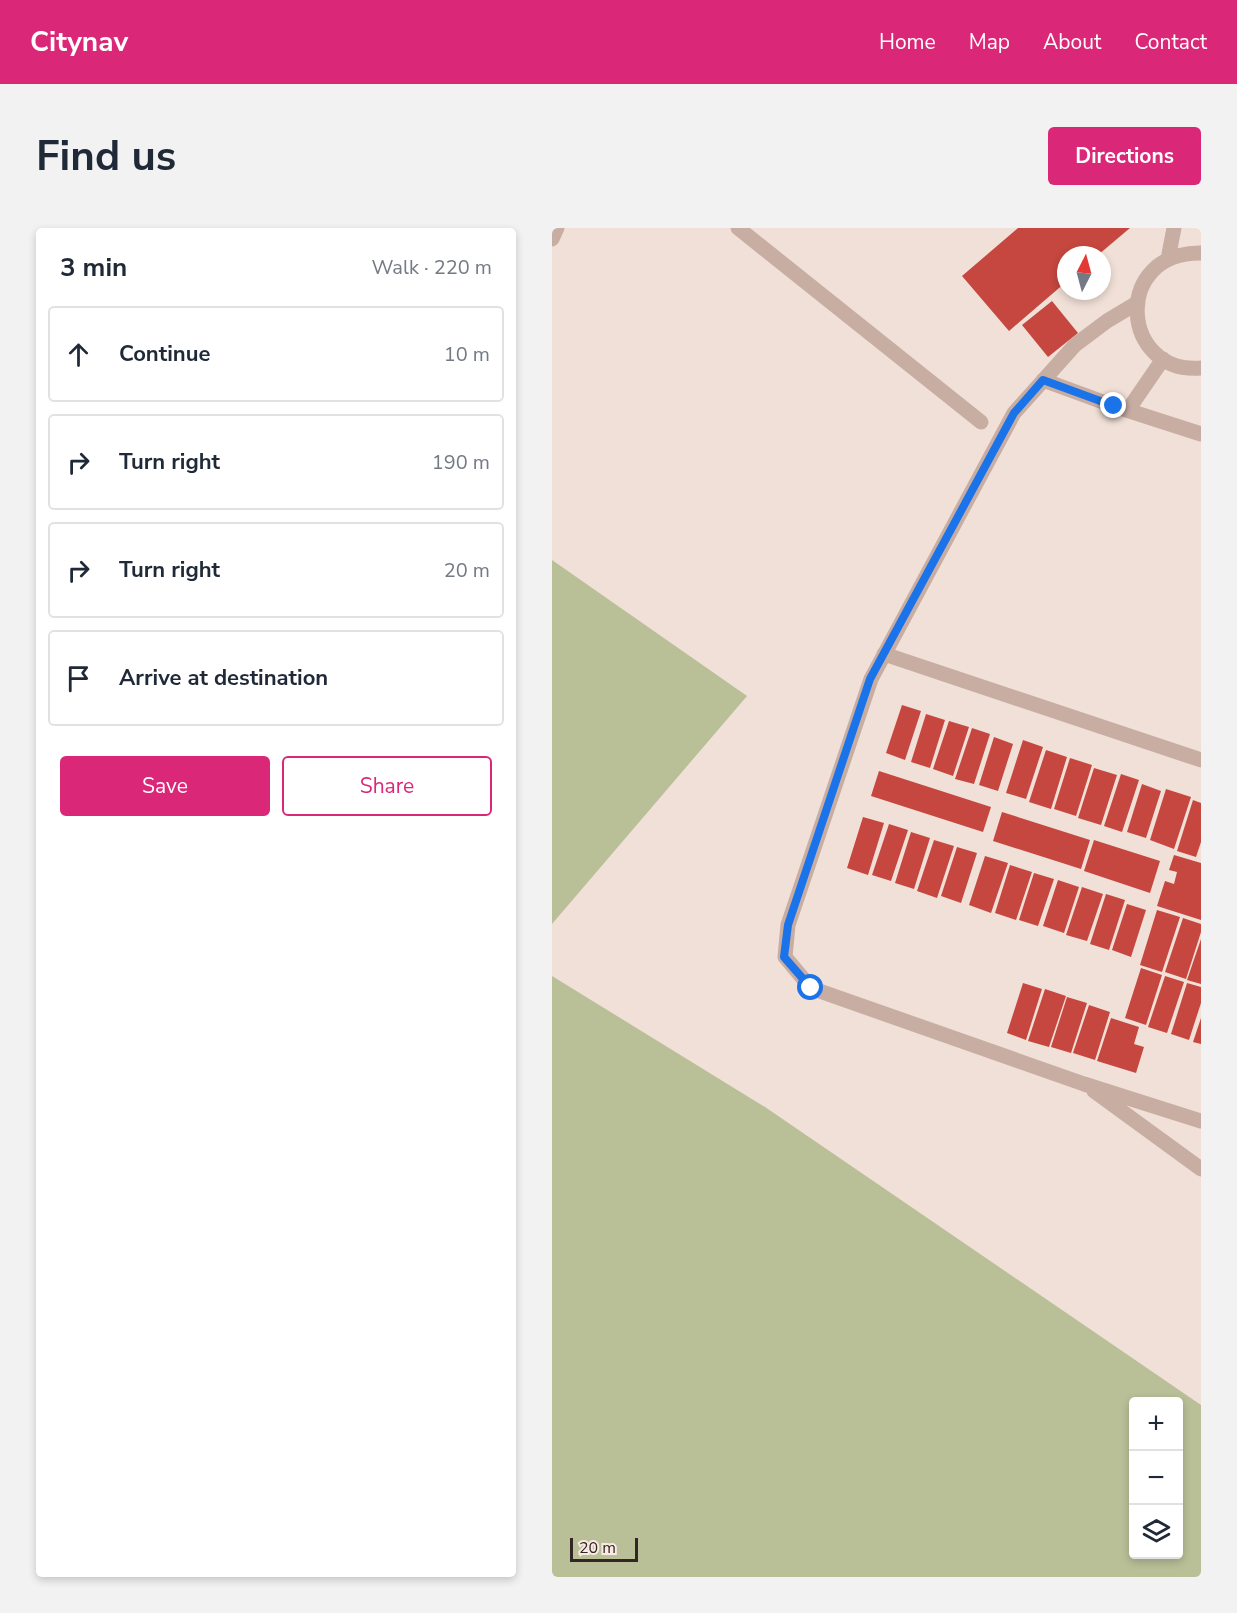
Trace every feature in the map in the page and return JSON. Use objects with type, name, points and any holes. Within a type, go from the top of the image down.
[{"type":"street","points":[[552,239],[557,228]]},
{"type":"street","points":[[738,228],[981,422]]},
{"type":"street","points":[[1168,259],[1174,228]]},
{"type":"street","points":[[1201,253],[1186,253],[1168,259],[1153,270],[1142,286],[1137,303],[1137,322],[1144,340],[1156,355],[1172,364],[1191,369],[1201,368]]},
{"type":"street","points":[[1137,303],[1107,321],[1075,345],[1014,413],[870,679],[788,925],[784,957],[811,988],[1084,1084],[1201,1121]]},
{"type":"street","points":[[1128,410],[1162,359]]},
{"type":"street","points":[[1043,380],[1201,434]]},
{"type":"street","points":[[884,654],[1201,760]]},
{"type":"street","points":[[1084,1084],[1201,1169]]},
{"type":"green space","points":[[552,560],[747,696],[552,924]]},
{"type":"green space","points":[[552,976],[765,1107],[1201,1405],[1201,1577],[552,1577]]},
{"type":"building","points":[[1018,228],[1130,228],[1109,246],[1057,246],[1057,290],[1009,331],[962,276]]},
{"type":"building","points":[[1052,301],[1078,333],[1048,357],[1022,325]]},
{"type":"building","points":[[902,705],[921,711],[905,760],[886,753]]},
{"type":"building","points":[[926,714],[945,720],[930,768],[911,762]]},
{"type":"building","points":[[949,721],[969,727],[953,776],[933,769]]},
{"type":"building","points":[[972,728],[990,734],[974,784],[955,779]]},
{"type":"building","points":[[994,737],[1013,744],[998,791],[979,785]]},
{"type":"building","points":[[1023,740],[1043,747],[1026,799],[1006,793]]},
{"type":"building","points":[[1046,750],[1067,757],[1051,809],[1029,802]]},
{"type":"building","points":[[1070,758],[1092,765],[1076,816],[1054,809]]},
{"type":"building","points":[[1094,768],[1117,775],[1101,825],[1078,818]]},
{"type":"building","points":[[879,771],[991,807],[983,832],[871,796]]},
{"type":"building","points":[[1121,774],[1139,780],[1122,832],[1104,826]]},
{"type":"building","points":[[1142,784],[1161,791],[1146,838],[1127,832]]},
{"type":"building","points":[[1166,789],[1191,797],[1174,849],[1150,840]]},
{"type":"building","points":[[1193,800],[1201,803],[1201,842],[1196,857],[1177,851]]},
{"type":"building","points":[[1002,812],[1090,840],[1081,869],[993,841]]},
{"type":"building","points":[[863,817],[884,823],[868,875],[847,868]]},
{"type":"building","points":[[889,824],[908,830],[891,881],[872,875]]},
{"type":"building","points":[[911,832],[930,838],[914,889],[895,883]]},
{"type":"building","points":[[934,840],[954,846],[937,898],[917,891]]},
{"type":"building","points":[[1094,840],[1160,861],[1150,893],[1084,871]]},
{"type":"building","points":[[957,847],[977,853],[961,903],[941,896]]},
{"type":"building","points":[[1174,855],[1201,863],[1201,920],[1157,906],[1165,881],[1174,884],[1177,872],[1169,870]]},
{"type":"building","points":[[985,856],[1008,863],[991,913],[969,905]]},
{"type":"building","points":[[1010,865],[1032,872],[1016,920],[995,913]]},
{"type":"building","points":[[1034,873],[1054,879],[1038,926],[1019,920]]},
{"type":"building","points":[[1058,880],[1079,887],[1064,933],[1043,926]]},
{"type":"building","points":[[1082,887],[1103,894],[1087,941],[1066,935]]},
{"type":"building","points":[[1106,894],[1125,900],[1109,950],[1090,944]]},
{"type":"building","points":[[1127,904],[1146,910],[1131,957],[1112,950]]},
{"type":"building","points":[[1157,910],[1180,917],[1162,972],[1140,965]]},
{"type":"building","points":[[1183,918],[1201,924],[1201,932],[1186,979],[1165,972]]},
{"type":"building","points":[[1201,939],[1201,984],[1187,980]]},
{"type":"building","points":[[1141,968],[1162,975],[1146,1025],[1125,1018]]},
{"type":"building","points":[[1165,976],[1184,982],[1167,1033],[1148,1027]]},
{"type":"building","points":[[1023,983],[1042,989],[1026,1040],[1007,1033]]},
{"type":"building","points":[[1187,983],[1201,987],[1201,1003],[1189,1040],[1171,1034]]},
{"type":"building","points":[[1045,989],[1066,996],[1049,1047],[1028,1041]]},
{"type":"building","points":[[1067,997],[1087,1003],[1071,1053],[1051,1047]]},
{"type":"building","points":[[1089,1005],[1110,1012],[1095,1060],[1073,1053]]},
{"type":"building","points":[[1111,1018],[1139,1027],[1134,1044],[1144,1047],[1136,1073],[1097,1061]]},
{"type":"building","points":[[1201,1018],[1201,1044],[1193,1042]]},
{"type":"route","points":[[811,988],[784,957],[788,925],[870,679],[1014,413],[1043,380],[1114,406]]}]
